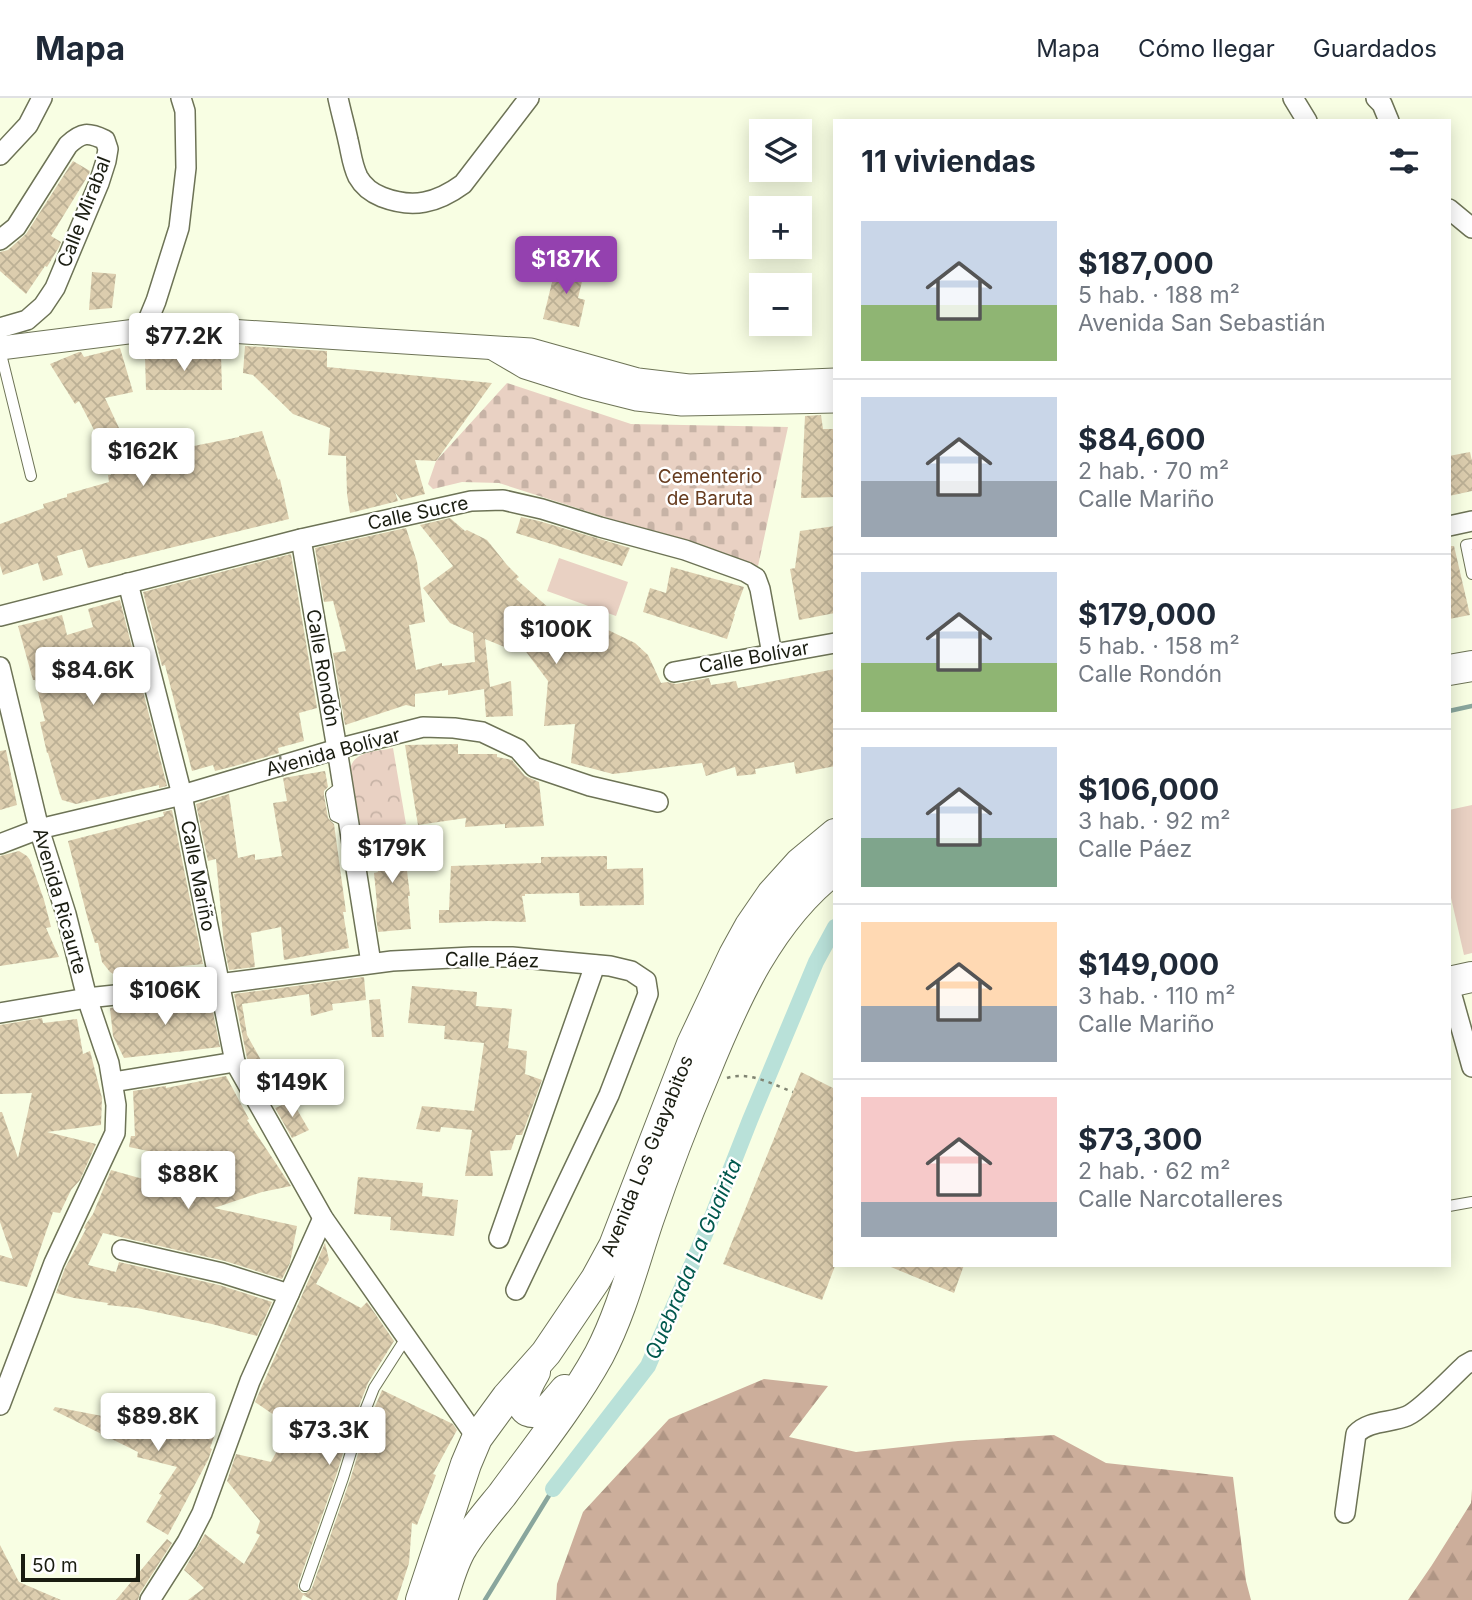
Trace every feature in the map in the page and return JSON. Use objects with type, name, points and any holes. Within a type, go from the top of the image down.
[{"type":"main road","points":[[1451,670],[1472,666]]},
{"type":"main road","name":"Avenida Los Guayabitos","points":[[421,1600],[477,1437],[545,1353],[596,1279],[614,1247],[692,1044],[728,966],[772,894],[800,863],[833,836]]},
{"type":"main road","name":"Avenida Los Guayabitos","points":[[442,1600],[462,1547],[533,1453],[598,1356],[616,1319],[658,1192],[687,1116],[739,994],[783,923],[813,888],[833,871]]},
{"type":"main road","points":[[1451,982],[1472,977]]},
{"type":"main road","points":[[545,1353],[523,1396],[522,1404],[534,1412],[548,1410],[568,1386],[588,1358],[623,1296]]},
{"type":"main road","points":[[462,1547],[478,1474],[477,1437]]},
{"type":"street","points":[[0,155],[28,125],[42,98]]},
{"type":"street","points":[[144,330],[179,228],[186,168],[185,111],[181,98]]},
{"type":"street","points":[[338,98],[359,178],[366,188],[379,195],[408,204],[422,203],[450,194],[463,184],[529,98]]},
{"type":"street","points":[[1293,98],[1306,119]]},
{"type":"street","points":[[1376,98],[1382,104],[1388,119]]},
{"type":"street","name":"Calle Mirabal","points":[[0,240],[16,227],[68,145],[78,136],[92,134],[105,140],[108,149],[99,183],[55,288],[43,306],[27,320],[0,328]]},
{"type":"street","points":[[1451,211],[1472,228]]},
{"type":"street","points":[[0,349],[144,330],[213,330],[531,351],[638,380],[689,386],[833,380]]},
{"type":"street","points":[[491,347],[525,367],[637,399],[682,404],[833,401]]},
{"type":"street","name":"Calle Sucre","points":[[0,616],[301,539],[471,501],[503,500],[685,550],[746,572],[756,578],[760,589],[772,654]]},
{"type":"street","points":[[1451,526],[1472,521]]},
{"type":"street","name":"Calle Rondón","points":[[301,539],[371,963]]},
{"type":"street","name":"Calle Mariño","points":[[128,583],[182,795],[235,1062],[323,1218],[477,1437]]},
{"type":"street","name":"Calle Bolívar","points":[[674,672],[833,643]]},
{"type":"street","name":"Avenida Ricaurte","points":[[0,667],[39,829],[66,914],[87,998],[109,1063],[116,1105],[115,1133],[54,1263],[0,1405]]},
{"type":"street","name":"Avenida Bolívar","points":[[0,844],[39,829],[182,795],[337,749],[423,727],[482,732],[518,749],[534,766],[590,786],[658,802]]},
{"type":"street","name":"Calle Páez","points":[[0,1013],[87,998],[218,984],[371,963],[512,957],[610,966],[631,971],[646,981],[648,993],[609,1095],[516,1290]]},
{"type":"street","points":[[499,1238],[595,965]]},
{"type":"street","points":[[1451,990],[1472,1067]]},
{"type":"street","points":[[113,1082],[235,1062]]},
{"type":"street","points":[[150,1600],[202,1513],[250,1381],[323,1218]]},
{"type":"street","points":[[122,1250],[222,1273],[289,1294]]},
{"type":"street","points":[[1345,1513],[1356,1433],[1368,1425],[1408,1416],[1472,1361]]},
{"type":"lane","points":[[0,349],[32,476]]},
{"type":"lane","points":[[1472,544],[1466,545],[1472,574]]},
{"type":"lane","points":[[1451,1206],[1472,1202]]},
{"type":"lane","points":[[305,1586],[374,1388],[407,1338]]},
{"type":"path","points":[[280,756],[283,778]]},
{"type":"path","points":[[718,1080],[734,1075],[748,1075],[793,1092]]},
{"type":"green space","name":"Cementerio de Baruta","points":[[507,383],[631,424],[788,427],[758,566],[499,483],[462,482],[433,489],[428,484],[436,461]]},
{"type":"green space","points":[[559,558],[628,582],[616,616],[547,591]]},
{"type":"green space","points":[[393,748],[406,824],[360,831],[350,769],[361,755]]},
{"type":"green space","points":[[1472,805],[1472,953],[1464,955],[1451,898],[1451,810]]},
{"type":"green space","points":[[764,1379],[828,1386],[789,1437],[856,1452],[958,1441],[1054,1435],[1106,1463],[1233,1477],[1246,1581],[1251,1600],[556,1600],[557,1584],[583,1512],[669,1419]]},
{"type":"green space","points":[[1472,1489],[1472,1600],[1408,1600],[1471,1503]]},
{"type":"building","points":[[73,161],[90,171],[89,174],[51,236],[61,242],[59,247],[26,294],[0,271],[0,252],[8,250],[26,234]]},
{"type":"building","points":[[557,262],[585,269],[578,298],[585,300],[579,327],[543,319]]},
{"type":"building","points":[[92,272],[116,274],[112,308],[89,310]]},
{"type":"building","points":[[245,346],[327,351],[327,367],[492,383],[436,461],[415,460],[425,494],[401,500],[395,492],[398,501],[350,513],[346,456],[328,455],[330,428],[293,414],[253,375],[243,373]]},
{"type":"building","points":[[120,348],[133,392],[105,398],[133,458],[262,431],[278,480],[280,479],[289,519],[88,568],[82,549],[57,556],[63,575],[43,581],[38,563],[3,575],[0,565],[0,524],[44,508],[43,504],[67,497],[67,494],[109,482],[108,475],[111,475],[103,447],[79,401],[75,404],[50,364],[79,352],[84,357]]},
{"type":"building","points":[[221,355],[222,390],[146,390],[145,356]]},
{"type":"building","points":[[821,415],[823,429],[833,429],[833,497],[801,498],[805,416]]},
{"type":"building","points":[[1470,452],[1472,491],[1451,496],[1451,456]]},
{"type":"building","points":[[521,517],[630,548],[622,566],[516,533]]},
{"type":"building","points":[[450,518],[465,531],[487,540],[519,577],[516,579],[550,609],[579,616],[635,643],[648,655],[661,683],[676,684],[709,678],[711,685],[736,681],[738,688],[833,669],[833,766],[796,774],[794,762],[755,769],[756,774],[737,776],[735,767],[706,776],[702,763],[613,774],[571,763],[575,724],[544,726],[548,681],[518,641],[512,650],[485,639],[490,687],[511,681],[513,716],[486,717],[484,689],[448,695],[448,690],[415,694],[415,707],[406,705],[345,725],[333,653],[346,651],[333,601],[324,602],[315,548],[406,528],[417,562],[425,622],[409,625],[416,670],[442,663],[442,666],[475,662],[473,633],[450,623],[423,588],[453,566],[420,525]]},
{"type":"building","points":[[833,526],[833,613],[799,620],[790,569],[795,568],[800,531]]},
{"type":"building","points":[[1451,546],[1454,546],[1470,615],[1451,619]]},
{"type":"building","points":[[291,554],[317,708],[299,713],[304,741],[278,748],[279,753],[235,766],[215,771],[213,765],[192,771],[143,592]]},
{"type":"building","points":[[671,567],[744,587],[727,639],[643,612],[650,588],[666,593]]},
{"type":"building","points":[[120,600],[167,786],[159,788],[159,785],[76,804],[62,800],[59,792],[40,722],[45,721],[35,680],[18,626],[62,615],[67,635],[93,627],[88,609]]},
{"type":"building","points":[[458,744],[458,754],[497,754],[497,757],[512,760],[525,776],[539,782],[544,826],[505,828],[505,824],[465,827],[466,818],[418,825],[405,745]]},
{"type":"building","points":[[6,750],[17,805],[0,810],[0,751]]},
{"type":"building","points":[[325,771],[328,787],[324,795],[328,818],[334,824],[349,948],[284,960],[281,927],[251,933],[255,967],[229,970],[216,859],[208,861],[196,804],[229,794],[238,858],[255,854],[255,860],[282,856],[273,803],[287,801],[283,778]]},
{"type":"building","points":[[172,810],[203,964],[153,969],[155,978],[137,980],[115,975],[102,962],[98,943],[95,943],[68,841],[164,816],[163,812]]},
{"type":"building","points":[[403,837],[411,929],[378,932],[374,873],[378,872],[372,838]]},
{"type":"building","points":[[19,851],[30,860],[51,927],[46,928],[59,957],[0,966],[0,856]]},
{"type":"building","points":[[607,856],[607,869],[643,868],[644,905],[580,906],[579,893],[525,894],[522,896],[526,922],[439,923],[439,910],[449,910],[451,866],[541,863],[541,857]]},
{"type":"building","points":[[364,977],[366,1000],[332,1004],[333,1010],[311,1016],[309,994],[242,1004],[247,1035],[282,1098],[273,1105],[247,1058],[234,994]]},
{"type":"building","points":[[412,986],[477,992],[476,1006],[512,1009],[508,1048],[527,1051],[525,1074],[542,1080],[522,1135],[516,1135],[511,1150],[490,1151],[493,1176],[465,1176],[472,1130],[441,1127],[440,1132],[416,1129],[422,1106],[474,1111],[484,1043],[444,1039],[445,1026],[408,1023]]},
{"type":"building","points":[[210,997],[220,1047],[124,1058],[113,1036],[110,1008]]},
{"type":"building","points":[[380,999],[384,1037],[372,1037],[369,1000]]},
{"type":"building","points":[[42,1018],[43,1023],[77,1019],[83,1054],[90,1051],[102,1098],[101,1125],[47,1132],[96,1144],[80,1180],[71,1190],[60,1213],[53,1212],[27,1287],[0,1281],[0,1255],[13,1259],[0,1222],[0,1112],[18,1158],[32,1093],[0,1094],[0,1025]]},
{"type":"building","points":[[801,1072],[833,1088],[835,1267],[822,1300],[723,1264]]},
{"type":"building","points":[[226,1076],[249,1119],[247,1120],[291,1186],[262,1192],[214,1208],[297,1226],[290,1263],[282,1279],[225,1261],[103,1233],[88,1265],[116,1272],[119,1262],[219,1285],[272,1302],[257,1336],[212,1324],[56,1293],[111,1170],[150,1181],[151,1174],[197,1172],[200,1182],[227,1185],[224,1167],[220,1166],[217,1157],[196,1161],[129,1147],[131,1136],[135,1136],[133,1091],[166,1088]]},
{"type":"building","points":[[292,1101],[309,1130],[292,1138],[275,1108]]},
{"type":"building","points":[[358,1177],[423,1183],[422,1196],[458,1200],[454,1236],[390,1230],[391,1217],[354,1214]]},
{"type":"building","points":[[325,1243],[329,1260],[316,1284],[361,1308],[367,1302],[394,1341],[368,1383],[352,1424],[298,1588],[302,1593],[306,1593],[312,1588],[366,1428],[382,1390],[453,1424],[457,1430],[433,1474],[436,1475],[417,1525],[412,1523],[409,1563],[397,1600],[312,1600],[303,1595],[301,1600],[188,1600],[204,1588],[184,1570],[205,1534],[244,1564],[260,1535],[256,1533],[260,1521],[227,1481],[236,1454],[271,1462],[290,1426],[255,1402]]},
{"type":"building","points":[[891,1267],[963,1267],[954,1293]]},
{"type":"building","points":[[143,1406],[187,1413],[179,1431],[214,1437],[208,1460],[168,1535],[146,1522],[162,1495],[159,1494],[177,1467],[137,1457],[138,1452],[53,1410],[55,1407],[139,1423]]},
{"type":"building","points":[[167,1539],[172,1543],[138,1600],[116,1600]]},
{"type":"building","points":[[0,1545],[19,1582],[61,1600],[0,1600]]},
{"type":"waterway","name":"Quebrada La Guairita","points":[[1451,711],[1472,706]]},
{"type":"waterway","name":"Quebrada La Guairita","points":[[553,1489],[648,1366],[816,962],[833,931]]},
{"type":"waterway","name":"Quebrada La Guairita","points":[[485,1600],[553,1489]]}]
